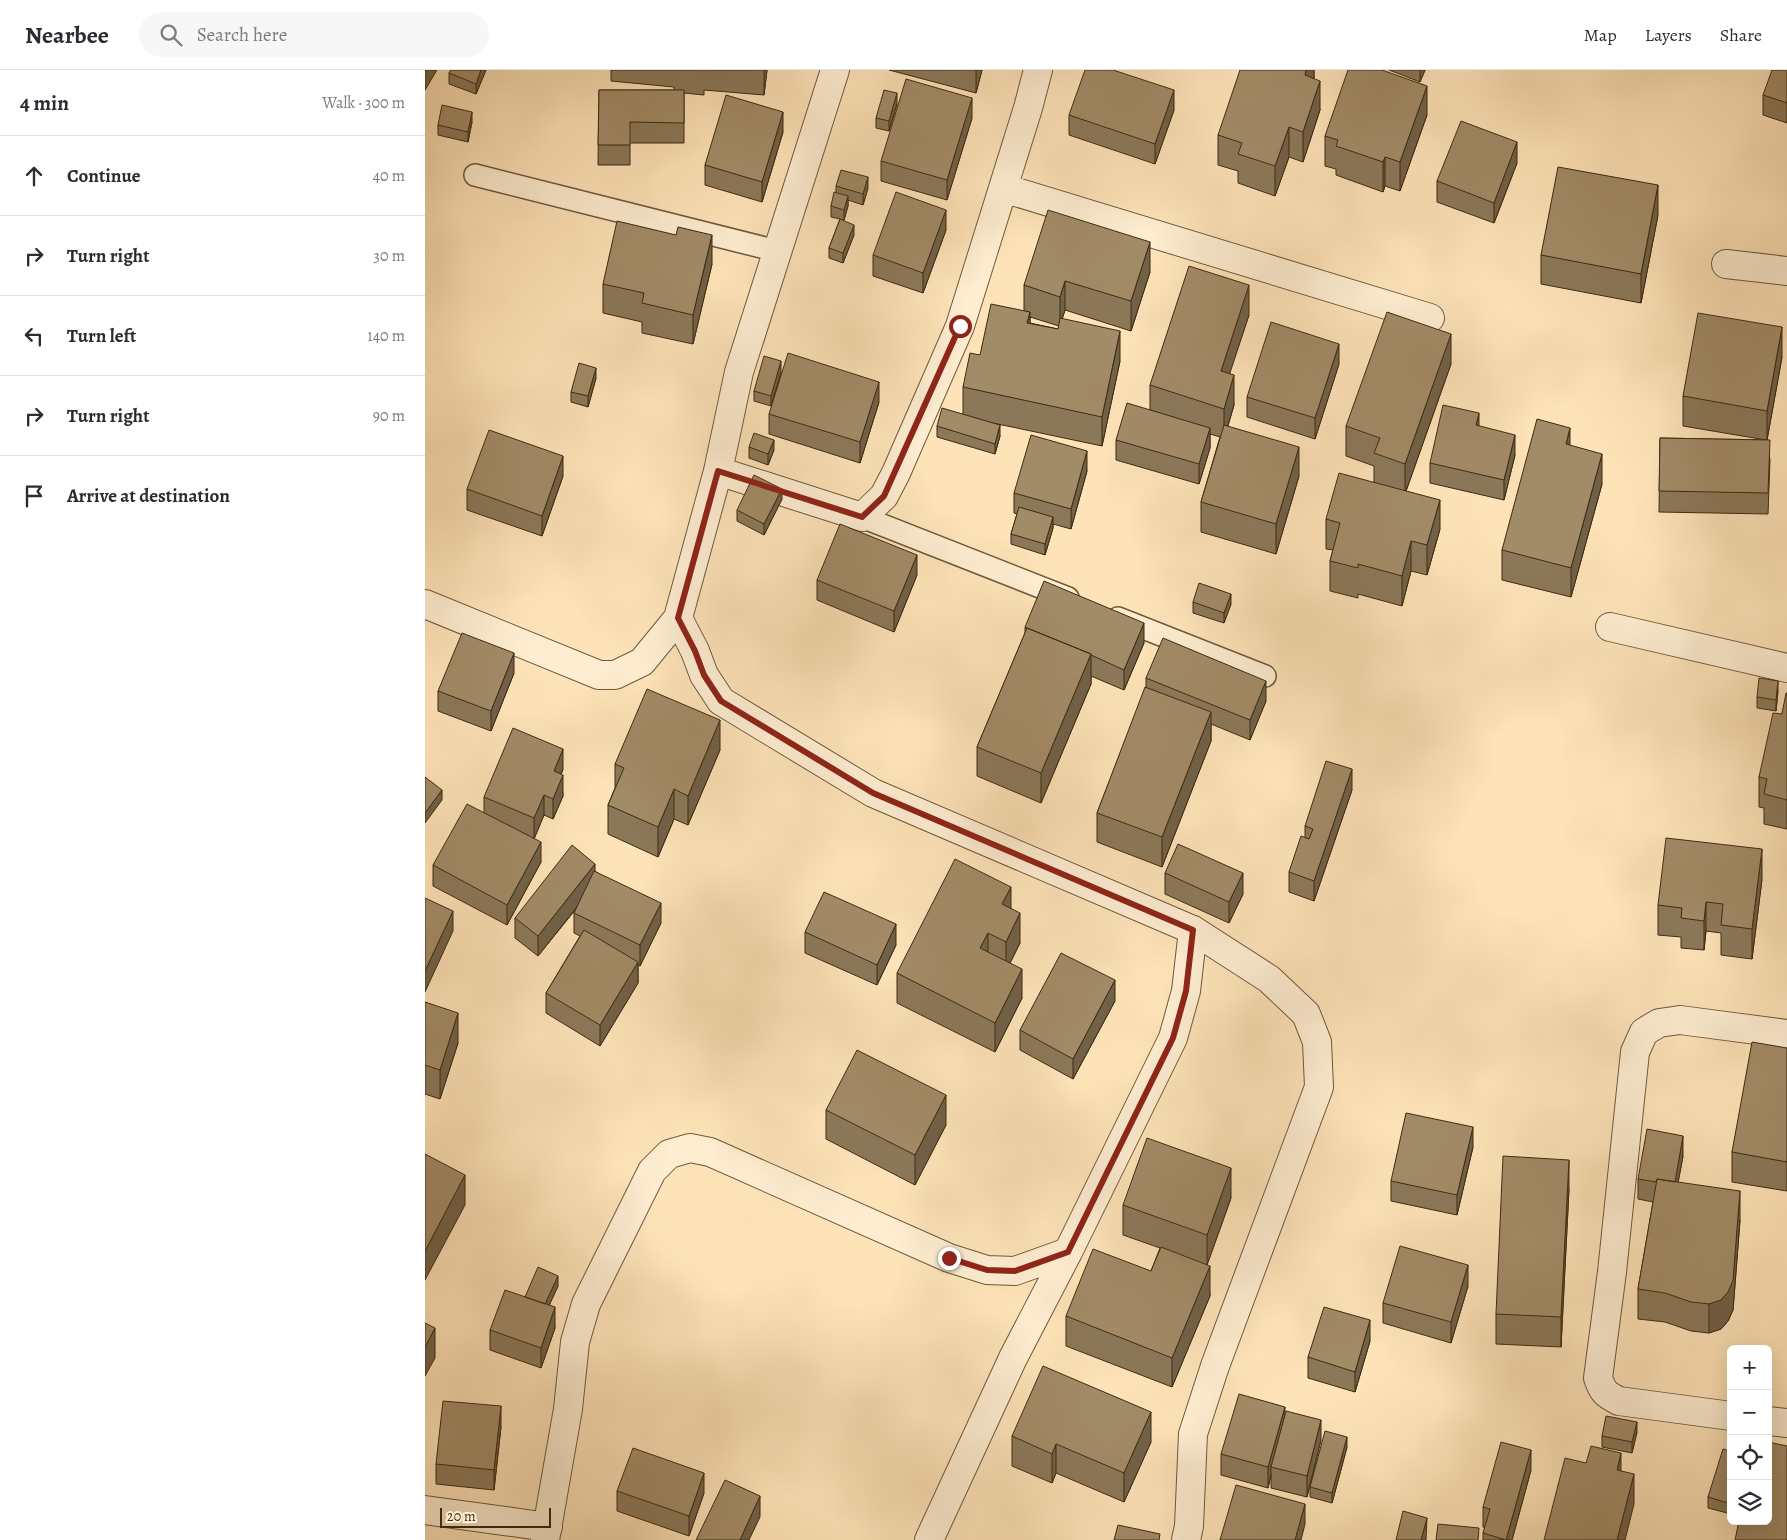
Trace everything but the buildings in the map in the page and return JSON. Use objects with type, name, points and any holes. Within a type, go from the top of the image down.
[{"type":"street","points":[[425,604],[599,675],[615,675],[642,662],[678,618],[718,471],[739,372],[835,70]]},
{"type":"street","points":[[718,471],[862,517],[884,496],[960,326],[1028,108],[1038,70]]},
{"type":"street","points":[[1003,188],[1430,318]]},
{"type":"street","points":[[1725,264],[1787,271]]},
{"type":"street","points":[[678,618],[695,651],[704,675],[721,701],[873,793],[1193,930],[1269,979],[1307,1014],[1317,1042],[1319,1087],[1215,1366],[1193,1434],[1189,1526],[1186,1540]]},
{"type":"street","points":[[1610,627],[1787,668]]},
{"type":"street","points":[[929,1540],[1013,1358],[1068,1252],[1173,1038],[1186,991],[1193,930]]},
{"type":"street","points":[[1727,1415],[1619,1401],[1607,1395],[1602,1389],[1599,1378],[1635,1052],[1644,1032],[1659,1023],[1680,1020],[1787,1034]]},
{"type":"street","points":[[425,1510],[547,1533],[568,1409],[575,1342],[586,1304],[652,1171],[669,1154],[690,1148],[710,1152],[949,1258],[987,1270],[1015,1271],[1068,1252]]},
{"type":"street","points":[[1772,1421],[1787,1423]]},
{"type":"lane","points":[[475,175],[777,251]]},
{"type":"lane","points":[[862,517],[1265,676]]},
{"type":"route","points":[[949,1258],[987,1270],[1015,1271],[1068,1252],[1173,1038],[1186,991],[1193,930],[873,793],[721,701],[704,675],[695,651],[678,618],[718,471],[862,517],[884,496],[896,473],[960,326]]}]
